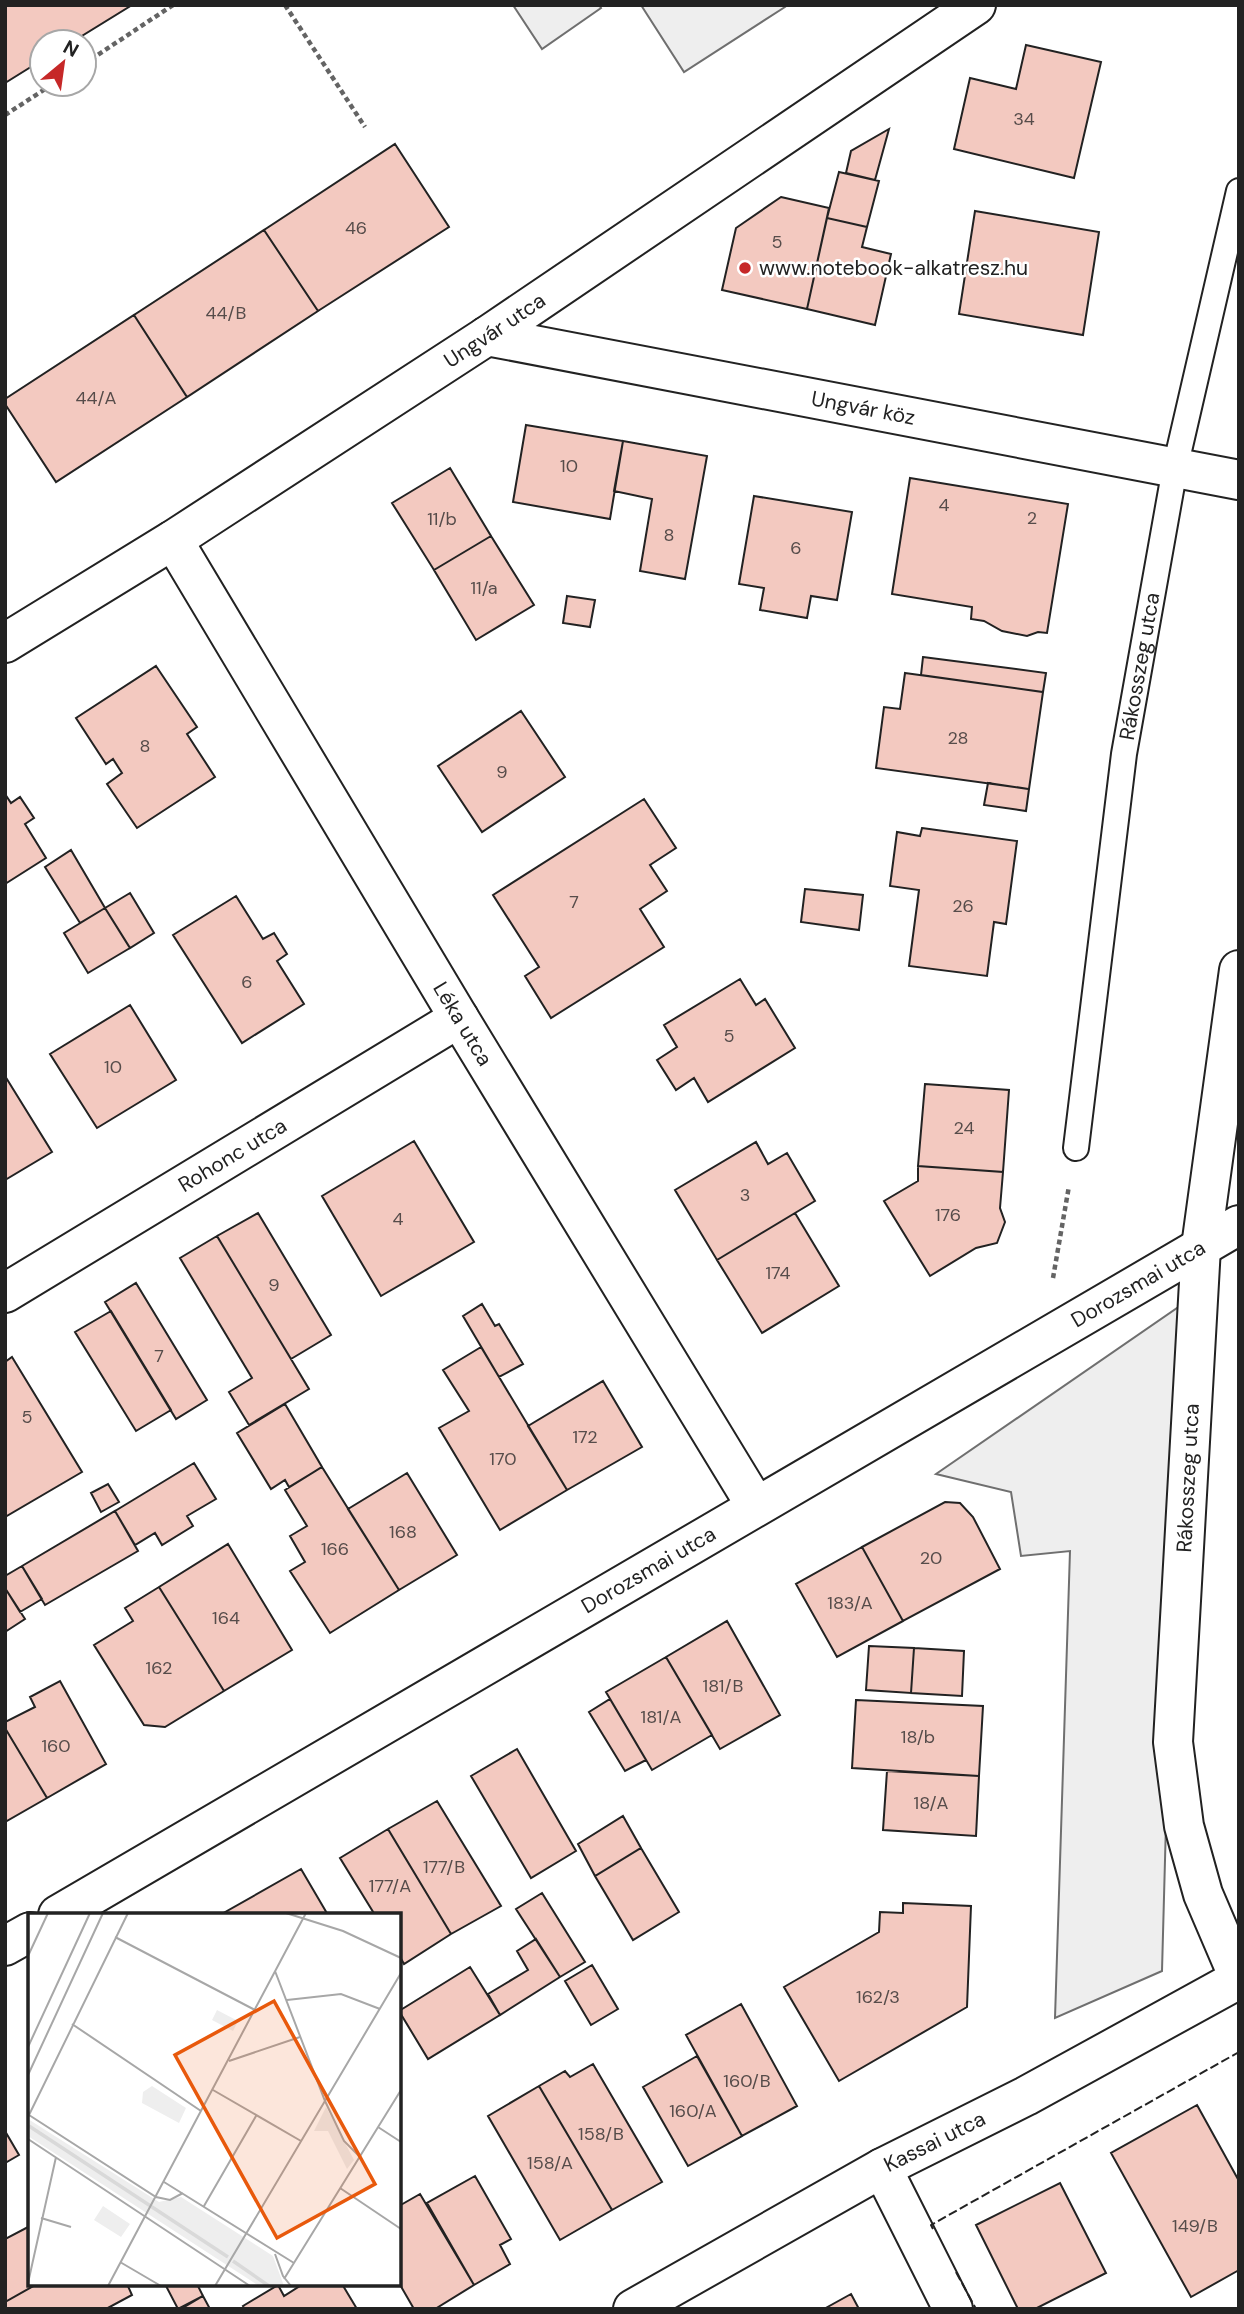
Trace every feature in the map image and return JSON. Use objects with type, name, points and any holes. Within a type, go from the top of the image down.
[{"type":"street","name":"Ungvár utca","points":[[5,643],[173,540],[487,336],[976,5]]},
{"type":"street","name":"Ungvár köz","points":[[487,336],[1239,480]]},
{"type":"street","name":"Léka utca","points":[[173,540],[459,1018],[756,1506]]},
{"type":"street","name":"Rákosszeg utca","points":[[1239,970],[1200,1247],[1174,1742],[1188,1840],[1203,1894],[1239,1978]]},
{"type":"street","name":"Rohonc utca","points":[[5,1293],[459,1018]]},
{"type":"street","name":"Dorozsmai utca","points":[[61,1913],[1239,1225]]},
{"type":"street","points":[[5,1946],[28,1933]]},
{"type":"street","name":"Kassai utca","points":[[633,2309],[882,2168],[1026,2096],[1239,1978]]},
{"type":"street","points":[[882,2168],[953,2309]]},
{"type":"lane","name":"Rákosszeg utca","points":[[1076,1148],[1124,754],[1175,468],[1239,191]]},
{"type":"path","points":[[98,55],[173,5]]},
{"type":"path","points":[[285,5],[365,127]]},
{"type":"path","points":[[5,115],[31,98]]},
{"type":"path","points":[[1042,1339],[1076,1148]]},
{"type":"shaded area","points":[[513,5],[599,5],[601,8],[542,49]]},
{"type":"shaded area","points":[[641,5],[784,5],[785,7],[684,72]]},
{"type":"shaded area","points":[[1180,1306],[1162,1971],[1055,2018],[1070,1551],[1021,1556],[1011,1492],[936,1474]]},
{"type":"building","points":[[5,5],[132,5],[95,28],[28,28],[28,69],[5,83]]},
{"type":"building","points":[[1026,45],[1101,62],[1074,178],[954,149],[970,78],[1016,89]]},
{"type":"building","points":[[889,129],[875,180],[846,173],[851,151]]},
{"type":"building","points":[[395,144],[449,227],[318,311],[264,230]]},
{"type":"building","points":[[839,172],[879,181],[867,227],[827,218]]},
{"type":"building","points":[[781,197],[829,208],[807,309],[722,290],[736,228]]},
{"type":"building","points":[[975,211],[1099,232],[1083,335],[959,314]]},
{"type":"building","points":[[827,218],[867,227],[862,247],[891,254],[875,325],[807,309]]},
{"type":"building","points":[[264,230],[318,311],[187,397],[134,315]]},
{"type":"building","points":[[134,315],[187,397],[56,482],[5,404],[5,399]]},
{"type":"building","points":[[526,425],[623,441],[610,519],[513,502]]},
{"type":"building","points":[[623,441],[707,456],[685,579],[640,571],[652,499],[614,491]]},
{"type":"building","points":[[450,468],[491,536],[434,570],[392,503]]},
{"type":"building","points":[[910,478],[1068,504],[1047,633],[1038,632],[1027,636],[1002,631],[984,621],[971,619],[972,607],[892,594]]},
{"type":"building","points":[[754,496],[852,512],[837,600],[811,596],[807,618],[760,610],[764,588],[739,584]]},
{"type":"building","points":[[491,536],[534,605],[476,640],[434,570]]},
{"type":"building","points":[[567,596],[595,600],[590,627],[563,623]]},
{"type":"building","points":[[923,657],[1046,673],[1043,692],[921,675]]},
{"type":"building","points":[[156,666],[197,727],[187,734],[215,777],[137,828],[107,784],[122,773],[113,759],[106,764],[76,718]]},
{"type":"building","points":[[905,673],[1043,692],[1029,789],[876,768],[884,707],[900,709]]},
{"type":"building","points":[[521,711],[565,777],[482,832],[438,766]]},
{"type":"building","points":[[988,783],[1029,789],[1026,811],[984,805]]},
{"type":"building","points":[[5,794],[11,803],[20,797],[34,818],[25,824],[46,858],[5,884]]},
{"type":"building","points":[[644,799],[676,848],[650,865],[667,891],[640,909],[664,947],[551,1018],[525,976],[539,967],[493,895]]},
{"type":"building","points":[[922,828],[1017,841],[1006,924],[994,922],[987,976],[909,966],[919,890],[890,886],[897,832],[920,836]]},
{"type":"building","points":[[71,850],[105,908],[80,923],[45,867]]},
{"type":"building","points":[[805,889],[863,895],[859,930],[801,922]]},
{"type":"building","points":[[130,893],[154,933],[130,948],[105,908]]},
{"type":"building","points":[[236,896],[263,939],[274,933],[287,954],[277,961],[304,1004],[242,1043],[173,935]]},
{"type":"building","points":[[105,908],[130,948],[88,973],[64,933]]},
{"type":"building","points":[[740,979],[756,1005],[765,999],[795,1048],[708,1102],[694,1078],[676,1090],[657,1060],[677,1047],[664,1025]]},
{"type":"building","points":[[130,1005],[176,1080],[97,1128],[50,1054]]},
{"type":"building","points":[[5,1076],[52,1152],[5,1180]]},
{"type":"building","points":[[925,1084],[1009,1090],[1003,1172],[918,1166]]},
{"type":"building","points":[[414,1141],[474,1242],[381,1296],[322,1196]]},
{"type":"building","points":[[756,1142],[768,1164],[787,1153],[815,1201],[717,1260],[675,1190]]},
{"type":"building","points":[[918,1166],[1003,1172],[1000,1208],[1005,1222],[997,1243],[976,1248],[930,1276],[884,1201],[918,1181]]},
{"type":"building","points":[[258,1213],[331,1335],[291,1359],[217,1236]]},
{"type":"building","points":[[795,1213],[839,1286],[762,1333],[717,1260]]},
{"type":"building","points":[[217,1236],[309,1389],[249,1425],[229,1392],[252,1378],[180,1258]]},
{"type":"building","points":[[136,1283],[207,1400],[176,1419],[105,1302]]},
{"type":"building","points":[[482,1304],[495,1326],[499,1324],[523,1364],[499,1377],[463,1316]]},
{"type":"building","points":[[111,1311],[171,1410],[136,1431],[75,1332]]},
{"type":"building","points":[[481,1347],[567,1490],[500,1530],[439,1428],[469,1411],[443,1370]]},
{"type":"building","points":[[12,1357],[82,1472],[5,1517],[5,1362]]},
{"type":"building","points":[[603,1381],[642,1447],[567,1490],[528,1426]]},
{"type":"building","points":[[285,1404],[322,1467],[289,1487],[285,1480],[271,1489],[237,1433]]},
{"type":"building","points":[[194,1463],[216,1499],[187,1516],[193,1526],[162,1545],[155,1533],[135,1545],[115,1511]]},
{"type":"building","points":[[322,1467],[399,1590],[330,1633],[290,1571],[305,1562],[290,1536],[307,1526],[285,1490]]},
{"type":"building","points":[[407,1473],[457,1555],[399,1590],[348,1509]]},
{"type":"building","points":[[108,1484],[119,1502],[101,1512],[91,1493]]},
{"type":"building","points":[[945,1502],[960,1503],[973,1517],[1000,1569],[903,1621],[862,1547]]},
{"type":"building","points":[[115,1511],[138,1551],[45,1605],[22,1566]]},
{"type":"building","points":[[228,1544],[292,1650],[224,1691],[159,1587]]},
{"type":"building","points":[[862,1547],[903,1621],[837,1657],[796,1584]]},
{"type":"building","points":[[22,1566],[42,1599],[20,1612],[5,1588],[5,1576]]},
{"type":"building","points":[[159,1587],[224,1691],[165,1727],[144,1725],[94,1645],[133,1621],[125,1608]]},
{"type":"building","points":[[5,1588],[25,1619],[5,1632]]},
{"type":"building","points":[[727,1621],[780,1715],[720,1749],[666,1657]]},
{"type":"building","points":[[869,1646],[914,1648],[911,1693],[866,1690]]},
{"type":"building","points":[[914,1648],[964,1651],[962,1696],[911,1693]]},
{"type":"building","points":[[666,1657],[712,1735],[652,1770],[606,1692]]},
{"type":"building","points":[[60,1681],[106,1764],[47,1798],[5,1728],[5,1722],[35,1707],[30,1697]]},
{"type":"building","points":[[610,1699],[646,1760],[625,1771],[589,1712]]},
{"type":"building","points":[[856,1700],[983,1706],[979,1776],[852,1768]]},
{"type":"building","points":[[5,1728],[47,1798],[5,1822]]},
{"type":"building","points":[[517,1749],[576,1851],[531,1878],[471,1776]]},
{"type":"building","points":[[887,1771],[979,1776],[976,1836],[883,1830]]},
{"type":"building","points":[[437,1801],[501,1906],[451,1934],[388,1829]]},
{"type":"building","points":[[623,1816],[641,1848],[595,1876],[578,1844]]},
{"type":"building","points":[[388,1829],[451,1934],[404,1964],[401,1959],[401,1913],[374,1913],[340,1858]]},
{"type":"building","points":[[641,1848],[679,1912],[633,1940],[595,1876]]},
{"type":"building","points":[[301,1869],[327,1913],[224,1913]]},
{"type":"building","points":[[542,1893],[585,1962],[560,1977],[516,1909]]},
{"type":"building","points":[[903,1903],[971,1906],[967,2007],[839,2081],[784,1987],[879,1932],[880,1912],[903,1913]]},
{"type":"building","points":[[536,1939],[560,1977],[500,2015],[488,1994],[528,1970],[517,1951]]},
{"type":"building","points":[[592,1965],[618,2009],[591,2025],[565,1981]]},
{"type":"building","points":[[470,1967],[500,2015],[428,2059],[401,2014],[401,2010]]},
{"type":"building","points":[[741,2004],[797,2106],[742,2136],[686,2035]]},
{"type":"building","points":[[697,2056],[742,2136],[688,2166],[643,2087]]},
{"type":"building","points":[[593,2064],[662,2182],[612,2210],[539,2086],[565,2071],[570,2077]]},
{"type":"building","points":[[539,2086],[612,2210],[560,2240],[488,2116]]},
{"type":"building","points":[[1197,2105],[1239,2181],[1239,2270],[1191,2297],[1111,2153]]},
{"type":"building","points":[[5,2131],[19,2155],[5,2163]]},
{"type":"building","points":[[475,2176],[511,2239],[500,2245],[510,2264],[474,2285],[427,2203]]},
{"type":"building","points":[[1060,2183],[1106,2273],[1035,2309],[1018,2309],[976,2225]]},
{"type":"building","points":[[420,2194],[474,2285],[435,2309],[414,2309],[401,2286],[401,2205]]},
{"type":"building","points":[[28,2227],[28,2286],[33,2286],[5,2302],[5,2239]]},
{"type":"building","points":[[33,2286],[128,2286],[132,2295],[106,2309],[5,2309],[5,2302]]},
{"type":"building","points":[[166,2286],[198,2286],[203,2296],[178,2309]]},
{"type":"building","points":[[276,2286],[284,2296],[300,2286],[343,2286],[357,2309],[245,2309],[243,2306]]},
{"type":"building","points":[[851,2294],[859,2309],[824,2309]]},
{"type":"building","points":[[203,2296],[210,2309],[181,2309]]},
{"type":"fence","points":[[933,2229],[931,2225],[1239,2052]]},
{"type":"fence","points":[[956,2272],[976,2309]]},
{"type":"place","name":"www.notebook-alkatresz.hu","points":[[745,268]]}]
